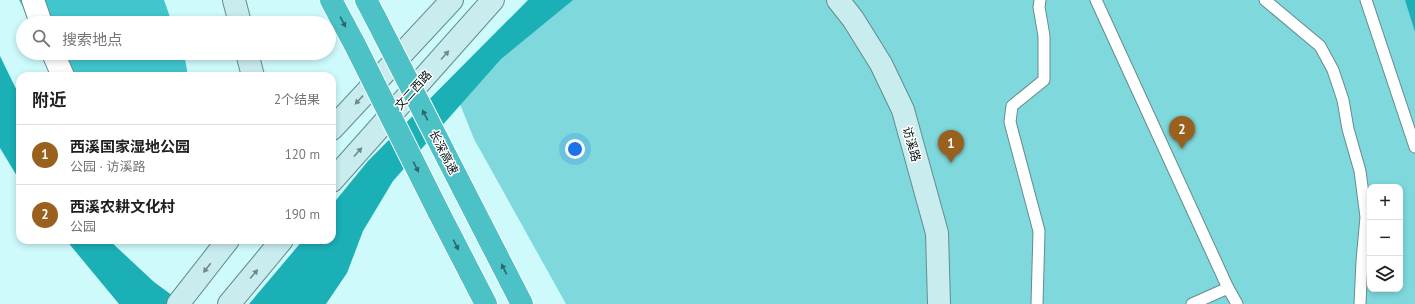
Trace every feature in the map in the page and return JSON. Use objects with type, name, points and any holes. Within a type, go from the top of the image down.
[{"type":"highway","points":[[331,0],[486,304]]},
{"type":"highway","name":"长深高速","points":[[366,0],[522,304]]},
{"type":"main road","points":[[234,0],[238,16]]},
{"type":"main road","points":[[336,125],[452,0]]},
{"type":"main road","name":"文二西路","points":[[336,177],[493,0]]},
{"type":"main road","name":"访溪路","points":[[840,1],[881,64],[903,110],[937,233],[939,304]]},
{"type":"main road","points":[[249,60],[252,72]]},
{"type":"main road","points":[[182,300],[225,244]]},
{"type":"main road","points":[[229,304],[279,244]]},
{"type":"street","points":[[33,0],[39,16]]},
{"type":"street","points":[[56,60],[61,72]]},
{"type":"lane","points":[[1037,304],[1039,231],[1010,122],[1012,106],[1044,80],[1044,36],[1039,7],[1040,0]]},
{"type":"lane","points":[[1096,0],[1228,288],[1237,304]]},
{"type":"lane","points":[[1264,0],[1320,46],[1333,70],[1343,100],[1348,129],[1360,171],[1366,216],[1360,304]]},
{"type":"lane","points":[[1366,0],[1415,147]]},
{"type":"lane","points":[[1192,304],[1228,288]]},
{"type":"shaded area","points":[[19,0],[164,0],[170,16],[28,16]]},
{"type":"shaded area","points":[[528,0],[573,0],[501,59],[393,181],[363,231],[347,273],[326,304],[249,304],[300,244],[336,244],[336,200],[368,161]]},
{"type":"shaded area","points":[[549,0],[1415,0],[1415,304],[566,304],[474,139],[456,94]]},
{"type":"shaded area","points":[[1405,0],[1415,0],[1415,32]]},
{"type":"shaded area","points":[[0,56],[16,89],[16,174],[0,148]]},
{"type":"shaded area","points":[[52,60],[185,60],[187,72],[59,72]]},
{"type":"shaded area","points":[[69,244],[113,244],[154,282],[184,304],[119,304]]},
{"type":"place","name":"西溪农耕文化村","points":[[1182,149]]},
{"type":"place","name":"西溪国家湿地公园","points":[[951,163]]}]
